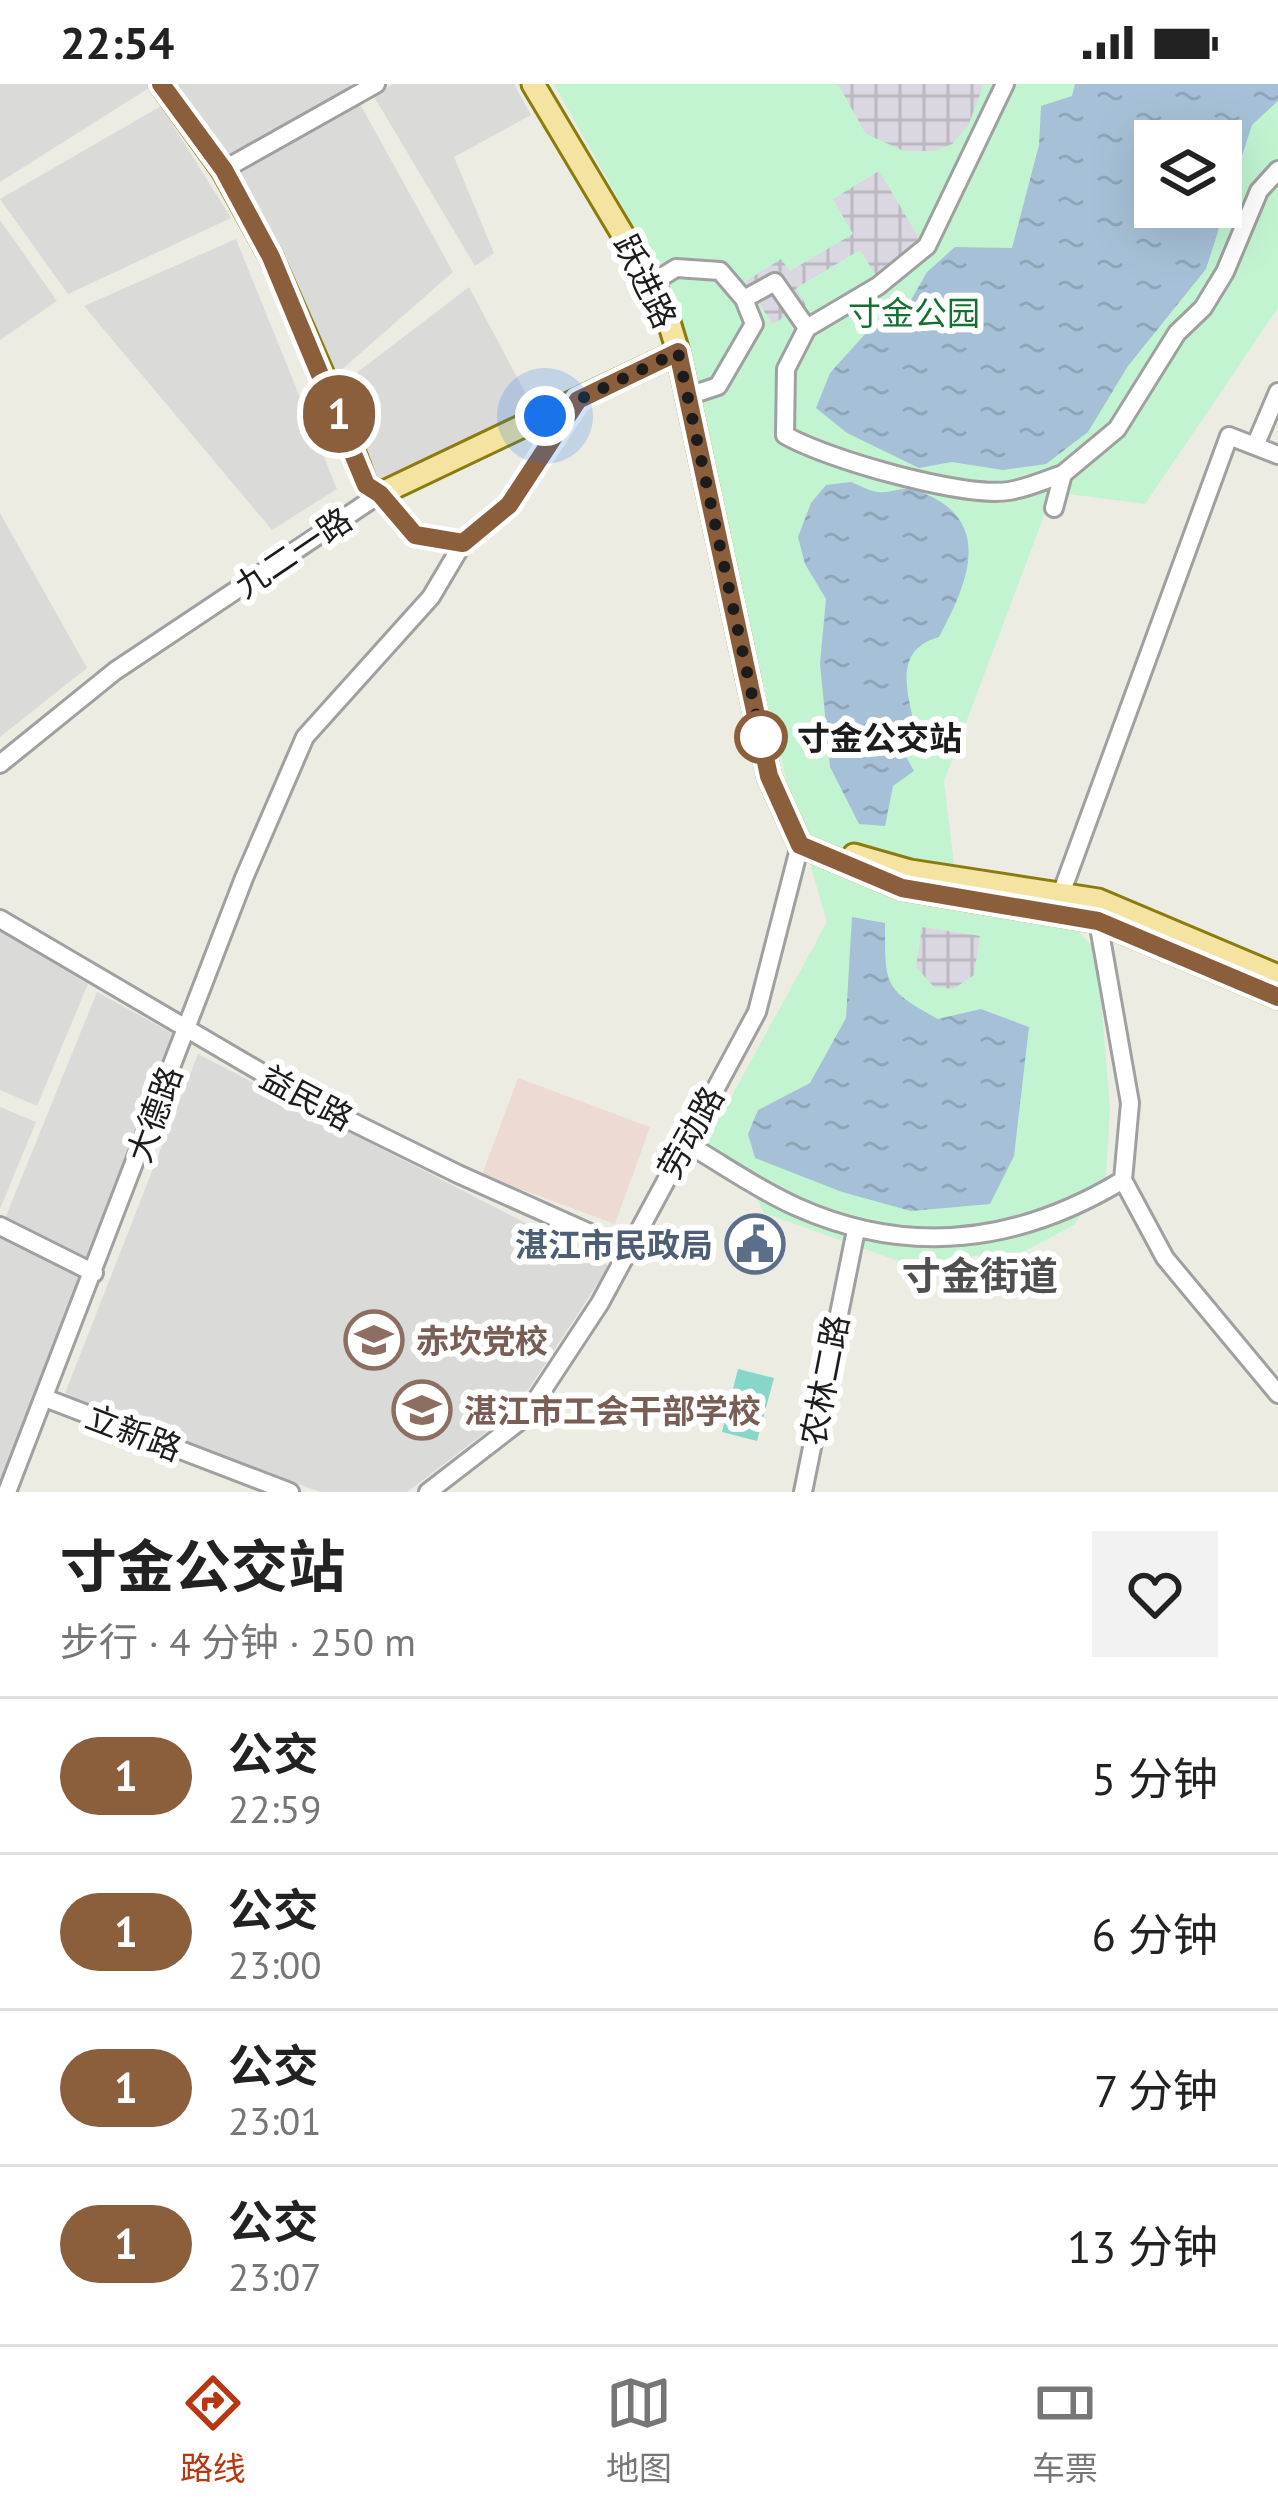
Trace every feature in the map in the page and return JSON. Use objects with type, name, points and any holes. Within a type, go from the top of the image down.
[{"type":"main road","points":[[161,84],[224,170],[271,257],[366,485],[380,494]]},
{"type":"main road","name":"跃进路","points":[[533,84],[663,302],[688,396],[769,776],[800,845]]},
{"type":"main road","name":"九二一路","points":[[380,494],[678,352]]},
{"type":"main road","points":[[800,845],[910,871],[1098,900],[1278,976]]},
{"type":"main road","points":[[800,845],[902,888],[1098,921],[1278,997]]},
{"type":"street","points":[[224,170],[376,84]]},
{"type":"street","points":[[1005,84],[927,246],[878,286],[807,328],[786,369],[785,435],[811,450],[971,489],[1006,492],[1063,474],[1117,429],[1177,333],[1203,308],[1225,272],[1259,191],[1278,170]]},
{"type":"street","points":[[652,283],[676,268],[720,271],[744,299],[754,324],[718,386],[688,396]]},
{"type":"street","points":[[744,299],[775,282],[807,328]]},
{"type":"street","points":[[1255,446],[1278,392]]},
{"type":"street","name":"大德路","points":[[7,1492],[244,878],[305,737],[431,597],[463,543],[509,505],[578,400]]},
{"type":"street","points":[[1061,894],[1229,436],[1278,455]]},
{"type":"street","points":[[1054,508],[1063,474]]},
{"type":"street","points":[[380,494],[415,535],[463,543]]},
{"type":"street","name":"九二一路","points":[[0,764],[115,671],[380,494]]},
{"type":"street","name":"劳动路","points":[[428,1492],[525,1418],[601,1303],[757,1012],[800,845]]},
{"type":"street","name":"益民路","points":[[0,919],[310,1101],[628,1250]]},
{"type":"street","points":[[1098,921],[1130,1103],[1123,1180],[1165,1258],[1278,1394]]},
{"type":"street","points":[[684,1142],[792,1205],[856,1230],[912,1237],[976,1237],[1043,1220],[1123,1180]]},
{"type":"street","points":[[0,1226],[94,1273]]},
{"type":"street","name":"农林二路","points":[[803,1492],[856,1230]]},
{"type":"street","name":"立新路","points":[[45,1398],[290,1492]]},
{"type":"shaded area","points":[[0,84],[146,84],[149,88],[0,182]]},
{"type":"shaded area","points":[[166,84],[350,84],[353,89],[226,160]]},
{"type":"shaded area","points":[[394,84],[514,84],[531,115],[454,157],[494,253],[475,266],[373,95]]},
{"type":"shaded area","points":[[838,84],[983,86],[968,126],[952,144],[935,151],[904,151],[866,134]]},
{"type":"shaded area","points":[[360,104],[453,272],[331,379],[235,173]]},
{"type":"shaded area","points":[[161,106],[231,218],[68,294],[0,199]]},
{"type":"shaded area","points":[[879,171],[925,248],[877,277],[860,250],[796,288],[806,305],[772,324],[746,281],[781,259],[790,271],[853,234],[833,199]]},
{"type":"shaded area","points":[[0,220],[57,301],[0,340]]},
{"type":"shaded area","points":[[236,239],[337,489],[272,530],[84,306]]},
{"type":"shaded area","points":[[469,287],[535,411],[380,481],[338,387]]},
{"type":"shaded area","points":[[0,513],[87,668],[0,737]]},
{"type":"shaded area","points":[[922,927],[980,936],[974,975],[953,989],[934,987],[916,967]]},
{"type":"shaded area","points":[[0,931],[88,984],[37,1106],[0,1090]]},
{"type":"shaded area","points":[[97,992],[177,1036],[90,1266],[4,1221]]},
{"type":"shaded area","points":[[198,1054],[609,1266],[515,1410],[407,1492],[320,1492],[64,1396]]},
{"type":"shaded area","points":[[518,1078],[650,1127],[615,1224],[482,1175]]},
{"type":"shaded area","points":[[0,1107],[36,1122],[0,1209]]},
{"type":"shaded area","points":[[0,1237],[85,1278],[0,1492]]},
{"type":"shaded area","points":[[738,1369],[774,1378],[757,1441],[722,1432]]},
{"type":"green space","name":"寸金公园","points":[[554,84],[1278,84],[1278,308],[1145,504],[1053,492],[944,781],[959,906],[1070,923],[1097,951],[1110,1107],[1106,1178],[1074,1225],[1025,1251],[904,1263],[764,1213],[745,1176],[706,1143],[827,922],[788,788],[672,295]]},
{"type":"water","points":[[1075,84],[1278,84],[1278,101],[1252,125],[1242,156],[1242,120],[1134,120],[1134,228],[1219,228],[1206,269],[1128,366],[1088,432],[1046,464],[1003,470],[952,462],[919,468],[847,433],[816,408],[830,373],[876,322],[890,323],[907,307],[927,272],[955,247],[1012,248],[1039,145],[1041,106],[1072,96]]},
{"type":"water","points":[[851,482],[878,492],[915,490],[941,502],[957,516],[969,553],[959,594],[939,637],[913,653],[908,665],[917,738],[904,753],[914,771],[893,786],[885,826],[859,824],[830,767],[820,663],[826,599],[805,564],[798,537],[811,503],[826,485]]},
{"type":"water","points":[[852,917],[885,923],[891,983],[920,1009],[938,1019],[981,1009],[1029,1027],[1014,1156],[990,1204],[911,1211],[842,1192],[755,1158],[748,1134],[758,1110],[810,1083],[846,1018]]},
{"type":"bus line","name":"1","points":[[161,84],[224,170],[271,257],[366,485],[380,494],[415,535],[463,543],[509,505],[578,400],[678,352],[769,776],[800,845],[902,888],[1098,921],[1278,997]]},
{"type":"place","name":"寸金公交站","points":[[761,737]]},
{"type":"place","name":"湛江市民政局","points":[[755,1244]]},
{"type":"place","name":"赤坎党校","points":[[374,1340]]},
{"type":"place","name":"湛江市工会干部学校","points":[[422,1410]]},
{"type":"district","name":"寸金街道","points":[[980,1275]]},
{"type":"route","points":[[545,416],[678,352],[761,737]]}]
